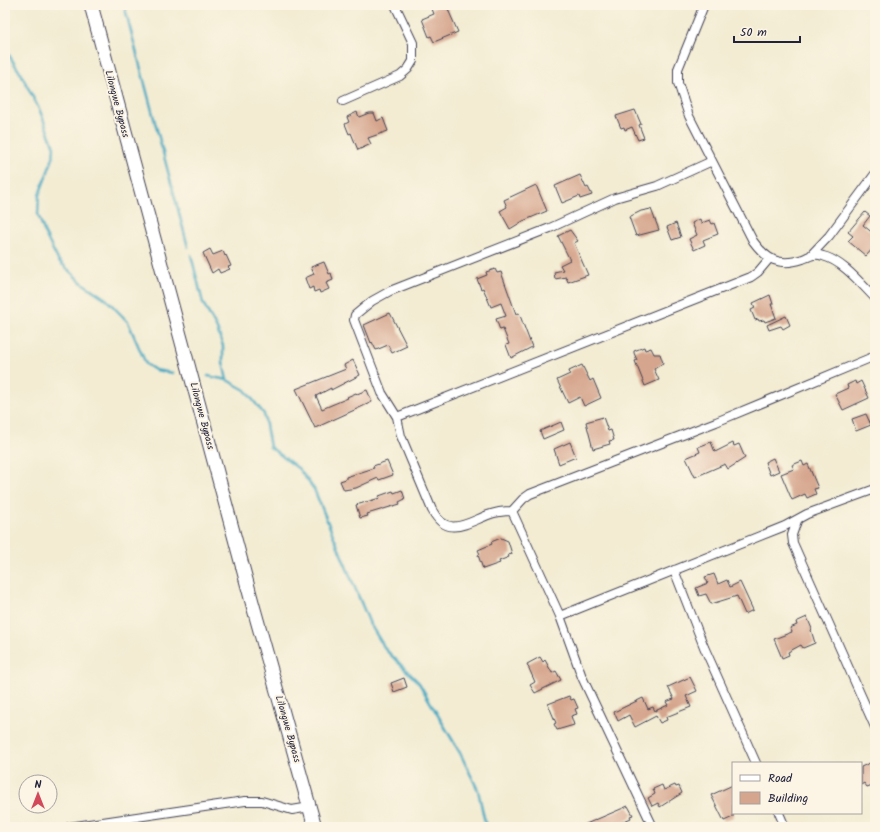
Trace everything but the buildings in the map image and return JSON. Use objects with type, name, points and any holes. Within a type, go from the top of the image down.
[{"type":"main road","name":"Lilongwe Bypass","points":[[91,5],[250,594],[315,827]]},
{"type":"street","points":[[343,101],[400,76],[408,69],[413,61],[414,43],[395,5]]},
{"type":"street","points":[[704,5],[678,69],[678,83],[689,116],[753,241],[762,255],[769,259],[785,262],[803,259],[811,255],[829,236],[875,174]]},
{"type":"street","points":[[712,160],[657,186],[615,198],[550,228],[390,291],[362,308],[355,315],[354,320],[382,393],[397,417],[401,436],[432,510],[439,521],[457,527],[496,512],[512,512],[523,499],[530,494],[716,422],[875,356]]},
{"type":"street","points":[[811,255],[825,256],[837,263],[875,298]]},
{"type":"street","points":[[397,417],[751,277],[758,272],[769,259]]},
{"type":"street","points":[[560,616],[797,520],[808,514],[875,490]]},
{"type":"street","points":[[512,512],[560,616],[582,676],[652,827]]},
{"type":"street","points":[[797,520],[793,531],[793,543],[875,727]]},
{"type":"street","points":[[674,570],[704,648],[756,762]]},
{"type":"street","points":[[68,827],[245,801],[273,803],[292,810],[310,807]]},
{"type":"street","points":[[779,814],[785,827]]},
{"type":"waterway","points":[[124,5],[188,247]]},
{"type":"waterway","points":[[5,49],[21,74],[40,111],[54,147],[53,158],[39,195],[38,214],[45,234],[58,260],[82,283],[106,299],[128,322],[146,364],[155,370],[173,373]]},
{"type":"waterway","points":[[191,255],[203,303],[217,329],[223,346],[223,362],[227,380]]},
{"type":"waterway","points":[[208,376],[227,380],[245,390],[264,414],[270,447],[299,469],[314,489],[370,624],[386,650],[419,683],[460,753],[478,790],[486,827]]}]
